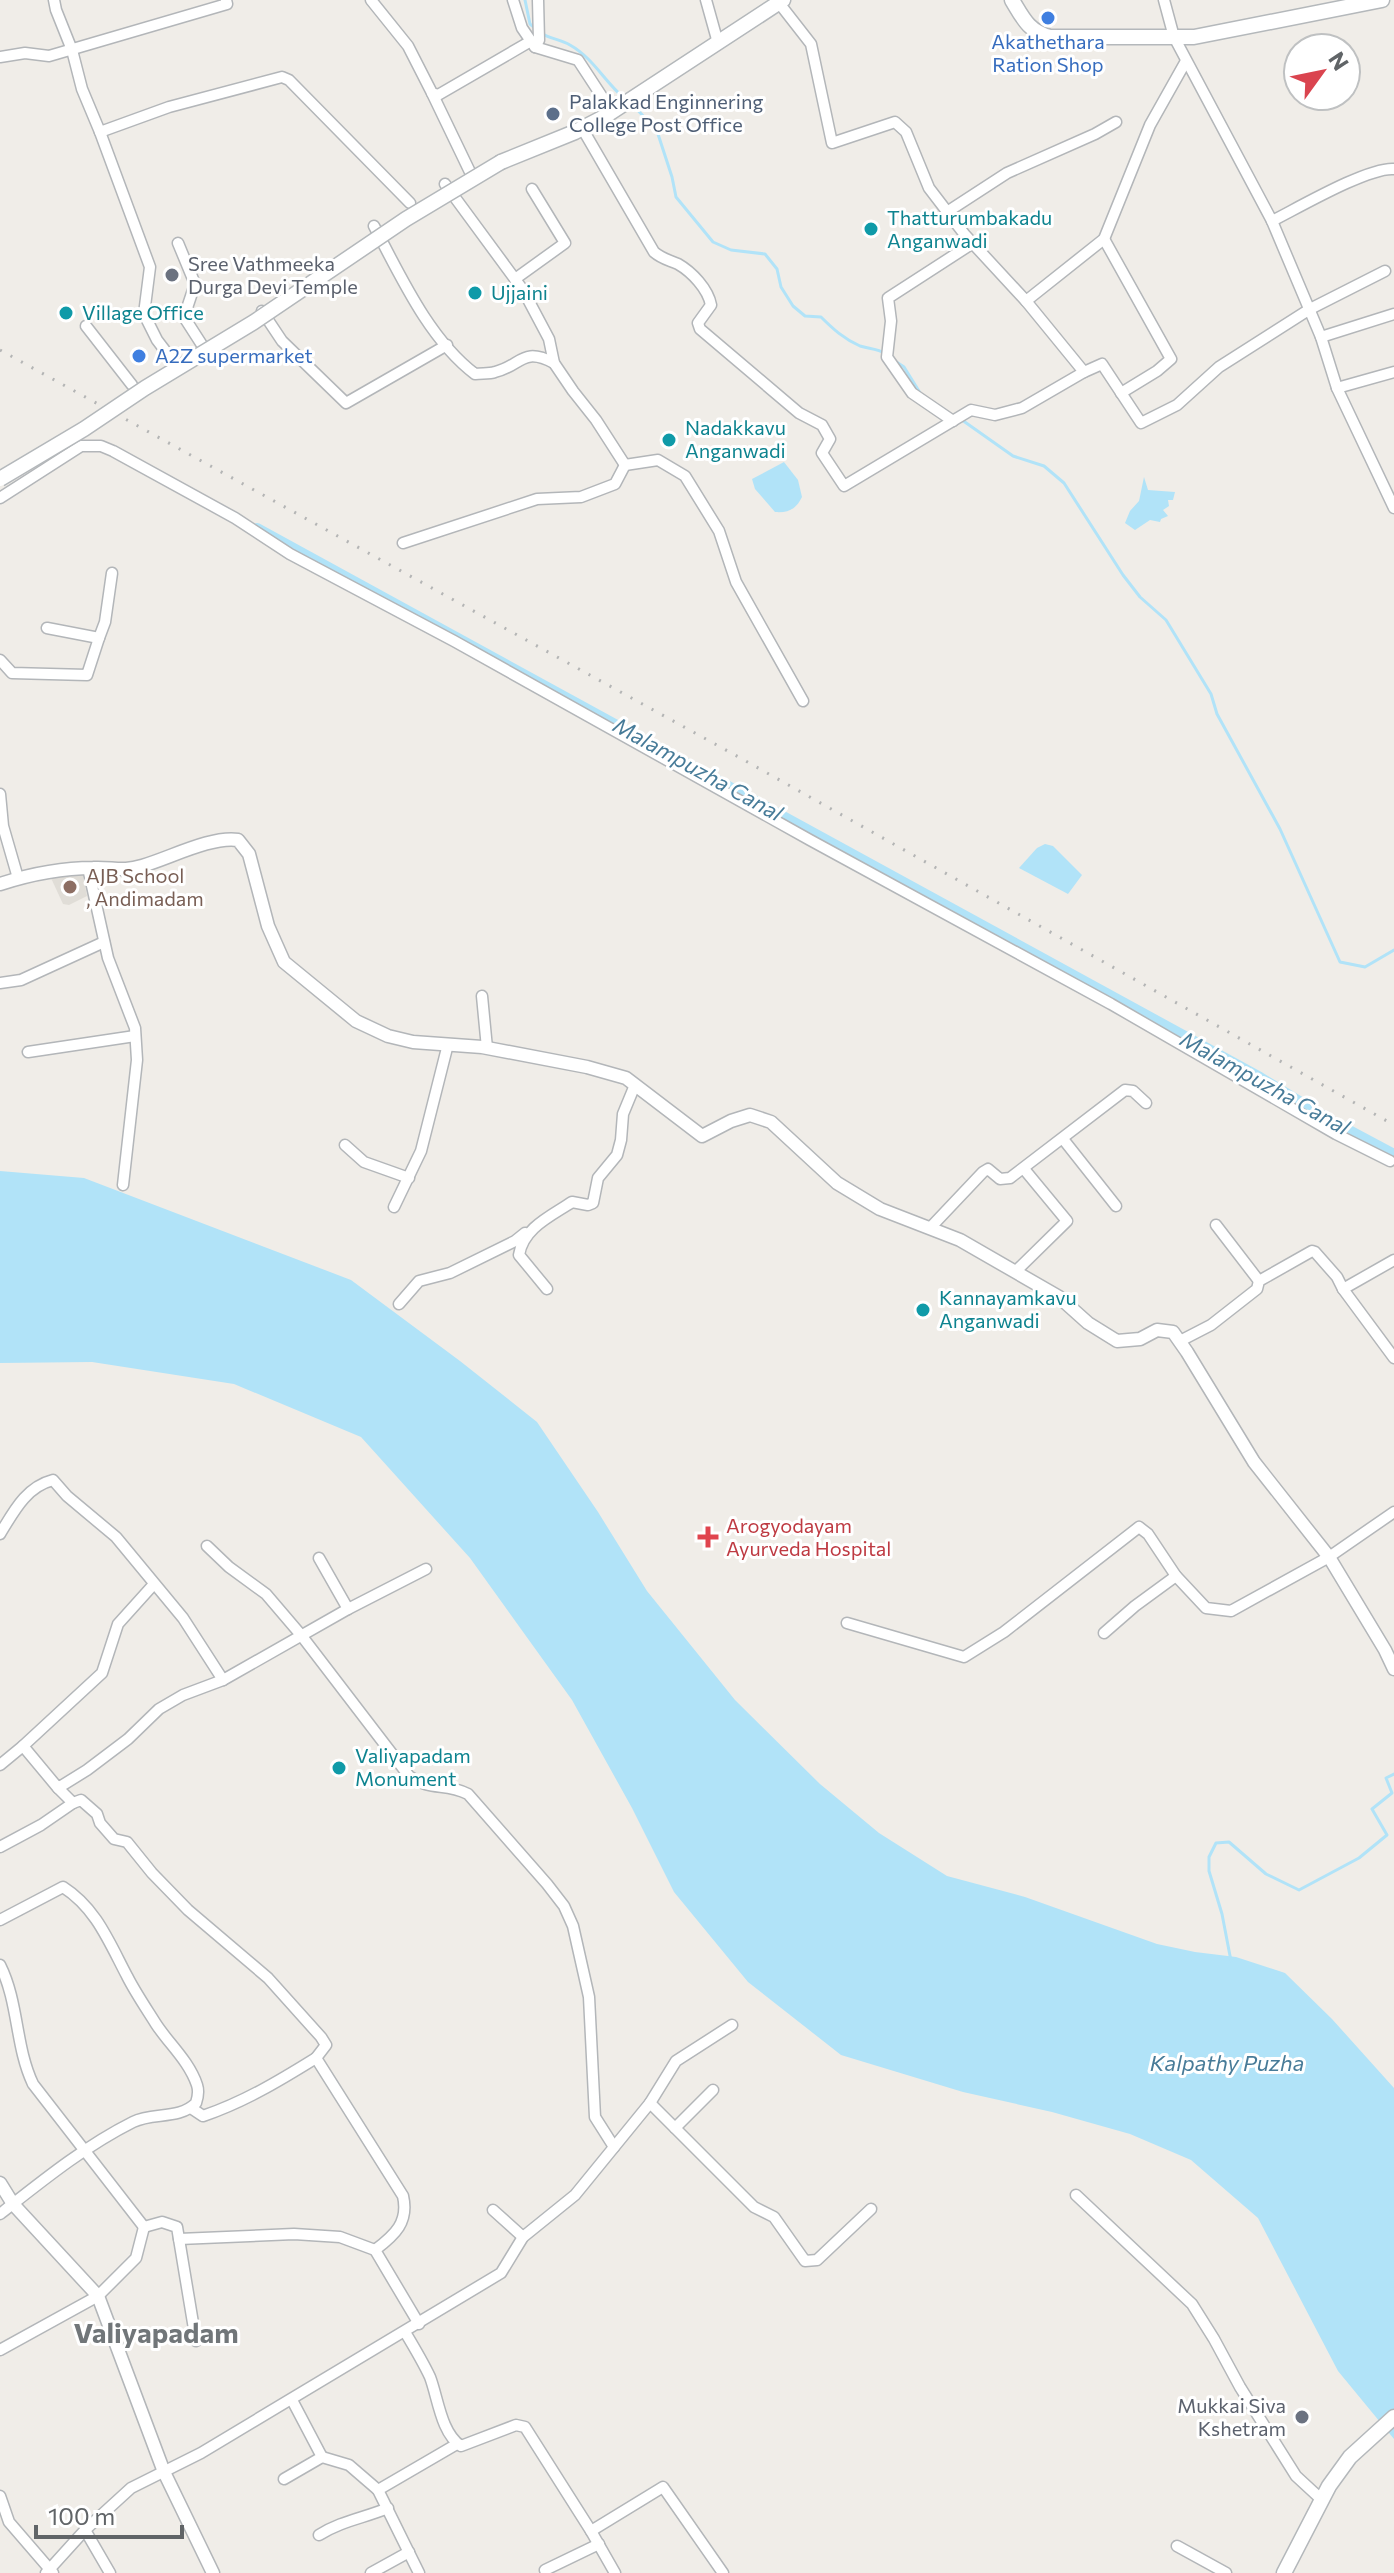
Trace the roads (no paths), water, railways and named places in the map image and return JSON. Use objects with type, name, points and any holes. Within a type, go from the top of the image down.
[{"type":"main road","points":[[1012,0],[1037,34],[1050,37],[1194,37],[1315,6],[1382,0]]},
{"type":"main road","points":[[0,479],[254,322],[406,219],[501,162],[582,128],[622,105],[781,1]]},
{"type":"main road","points":[[1284,2573],[1322,2500],[1350,2457],[1394,2417]]},
{"type":"street","points":[[54,0],[82,89],[150,267],[144,314],[157,340],[173,361]]},
{"type":"street","points":[[0,57],[25,53],[49,56],[227,4],[226,0]]},
{"type":"street","points":[[371,0],[408,46],[470,172]]},
{"type":"street","points":[[513,0],[522,28],[535,43],[578,60],[622,105]]},
{"type":"street","points":[[432,93],[438,95],[535,43],[539,24],[538,0]]},
{"type":"street","points":[[706,0],[718,43]]},
{"type":"street","points":[[1164,0],[1174,37],[1272,221],[1321,337],[1337,388],[1394,508]]},
{"type":"street","points":[[781,1],[811,44],[832,143],[895,122],[906,132],[929,188],[947,212],[1084,372]]},
{"type":"street","points":[[1026,301],[1104,239],[1150,125],[1186,61]]},
{"type":"street","points":[[100,132],[169,107],[282,77],[289,80],[410,203]]},
{"type":"street","points":[[947,212],[1007,173],[1116,122]]},
{"type":"street","points":[[582,128],[654,252],[682,267],[697,280],[711,300],[698,323],[700,329],[799,413],[822,425],[830,439],[822,453],[844,486],[971,410],[995,415],[1022,408],[1102,364],[1141,423],[1177,405],[1219,367],[1310,309],[1385,271]]},
{"type":"street","points":[[1272,221],[1361,177],[1394,169]]},
{"type":"street","points":[[445,184],[515,279],[549,339],[554,363],[625,465]]},
{"type":"street","points":[[515,279],[565,243],[532,189]]},
{"type":"street","points":[[374,226],[400,276],[447,345],[460,362],[475,374],[497,372],[520,359],[540,355],[554,363]]},
{"type":"street","points":[[1104,239],[1171,359],[1121,393]]},
{"type":"street","points":[[178,243],[195,284],[184,317],[202,345]]},
{"type":"street","points":[[953,421],[912,393],[887,357],[891,321],[888,298],[973,243]]},
{"type":"street","points":[[262,311],[282,341],[346,403],[447,345]]},
{"type":"street","points":[[1321,337],[1394,314]]},
{"type":"street","points":[[86,326],[132,385]]},
{"type":"street","points":[[1337,388],[1394,372]]},
{"type":"street","points":[[50,439],[65,455]]},
{"type":"street","points":[[0,498],[87,444],[113,451],[235,518],[290,554],[454,641],[1111,1004],[1336,1134],[1390,1161]]},
{"type":"street","points":[[625,465],[658,460],[685,476],[719,531],[736,582],[803,701]]},
{"type":"street","points":[[403,543],[537,499],[581,497],[615,484],[625,465]]},
{"type":"street","points":[[0,660],[12,673],[87,675],[105,622],[112,573]]},
{"type":"street","points":[[47,628],[99,638]]},
{"type":"street","points":[[0,794],[3,826],[18,878]]},
{"type":"street","points":[[0,884],[18,878],[88,868],[120,871],[141,867],[223,838],[238,840],[249,854],[268,926],[284,962],[356,1021],[388,1036],[413,1042],[487,1048],[587,1067],[626,1078],[702,1136],[750,1115],[771,1122],[837,1183],[880,1209],[960,1240],[1059,1297],[1088,1323],[1117,1341],[1140,1339],[1157,1330],[1173,1332],[1254,1462],[1329,1557],[1394,1669]]},
{"type":"street","points":[[88,868],[108,958],[135,1028],[137,1060],[123,1185]]},
{"type":"street","points":[[0,983],[21,980],[104,942]]},
{"type":"street","points":[[482,996],[487,1048]]},
{"type":"street","points":[[28,1052],[135,1036]]},
{"type":"street","points":[[394,1207],[421,1151],[448,1044]]},
{"type":"street","points":[[399,1304],[419,1281],[450,1273],[515,1241],[572,1202],[593,1203],[598,1178],[617,1155],[623,1114],[635,1085]]},
{"type":"street","points":[[930,1228],[988,1169],[1000,1179],[1024,1169],[1125,1090],[1133,1091],[1146,1103]]},
{"type":"street","points":[[1063,1139],[1116,1206]]},
{"type":"street","points":[[345,1145],[364,1162],[409,1178]]},
{"type":"street","points":[[1015,1272],[1067,1221],[1024,1169]]},
{"type":"street","points":[[1216,1225],[1259,1281]]},
{"type":"street","points":[[530,1229],[519,1255],[547,1289]]},
{"type":"street","points":[[1180,1341],[1211,1325],[1257,1289],[1259,1281],[1312,1251],[1337,1277],[1394,1358]]},
{"type":"street","points":[[1343,1289],[1394,1260]]},
{"type":"street","points":[[0,1534],[23,1498],[41,1483],[53,1480],[67,1496],[116,1537],[183,1618],[223,1680]]},
{"type":"street","points":[[847,1623],[964,1657],[1004,1632],[1139,1527],[1148,1534],[1176,1576],[1206,1608],[1231,1611],[1329,1557],[1394,1512]]},
{"type":"street","points":[[207,1546],[229,1567],[266,1594],[409,1776],[424,1786],[453,1786],[468,1794],[564,1906],[580,1951],[589,1997],[595,2117],[614,2147]]},
{"type":"street","points":[[319,1558],[348,1609]]},
{"type":"street","points":[[58,1788],[128,1739],[159,1709],[183,1695],[240,1673],[301,1635],[426,1569]]},
{"type":"street","points":[[1104,1633],[1176,1576]]},
{"type":"street","points":[[0,1765],[102,1673],[118,1624],[154,1584]]},
{"type":"street","points":[[23,1746],[73,1803]]},
{"type":"street","points":[[0,1847],[81,1800],[97,1814],[100,1823],[114,1839],[127,1842],[188,1910],[268,1978],[326,2045],[316,2058],[261,2093],[203,2116],[191,2108]]},
{"type":"street","points":[[0,1920],[63,1887],[75,1894],[97,1918],[142,2002],[188,2067],[198,2088],[196,2103],[191,2108],[168,2115],[143,2117],[111,2133],[0,2214]]},
{"type":"street","points":[[2,1973],[12,1994],[24,2066],[33,2084],[144,2227]]},
{"type":"street","points":[[0,2496],[9,2522],[49,2572],[85,2530],[131,2488],[201,2453],[501,2273],[523,2237],[575,2195],[650,2103],[676,2061],[732,2025]]},
{"type":"street","points":[[316,2058],[403,2196],[406,2210],[400,2225],[392,2237],[375,2250]]},
{"type":"street","points":[[675,2128],[713,2090]]},
{"type":"street","points":[[650,2103],[754,2207],[774,2217],[805,2261],[817,2260],[871,2209]]},
{"type":"street","points":[[0,2183],[13,2204],[98,2296],[164,2472],[213,2573]]},
{"type":"street","points":[[1076,2195],[1192,2304],[1296,2476],[1322,2500]]},
{"type":"street","points":[[493,2210],[523,2237]]},
{"type":"street","points":[[144,2227],[162,2222],[177,2227],[196,2341]]},
{"type":"street","points":[[0,2350],[98,2296],[136,2258],[144,2227]]},
{"type":"street","points":[[179,2239],[294,2234],[340,2237],[375,2250],[419,2324]]},
{"type":"street","points":[[405,2332],[430,2378],[447,2427],[457,2444],[461,2446],[516,2425],[525,2427],[615,2573]]},
{"type":"street","points":[[292,2400],[322,2457],[349,2465],[378,2490],[419,2573]]},
{"type":"street","points":[[378,2490],[457,2444]]},
{"type":"street","points":[[284,2479],[322,2457]]},
{"type":"street","points":[[591,2531],[663,2487],[723,2573]]},
{"type":"street","points":[[319,2535],[340,2522],[359,2520],[388,2508]]},
{"type":"street","points":[[85,2530],[110,2573]]},
{"type":"street","points":[[545,2570],[599,2544]]},
{"type":"street","points":[[1177,2546],[1226,2573]]},
{"type":"street","points":[[371,2573],[409,2552]]},
{"type":"water","points":[[784,462],[798,480],[802,497],[792,509],[775,512],[755,489],[752,479]]},
{"type":"water","points":[[1144,477],[1148,490],[1175,492],[1173,500],[1168,500],[1169,506],[1163,510],[1168,516],[1160,522],[1150,520],[1135,530],[1125,523],[1139,501]]},
{"type":"water","points":[[1045,844],[1053,846],[1082,875],[1068,894],[1019,868],[1037,848]]},
{"type":"water","name":"Kalpathy Puzha","points":[[0,1171],[84,1178],[351,1280],[460,1361],[537,1422],[647,1591],[735,1700],[820,1784],[879,1833],[947,1876],[1025,1897],[1157,1944],[1236,1957],[1285,1973],[1332,2019],[1394,2088],[1394,2439],[1338,2371],[1258,2218],[1191,2160],[1130,2134],[963,2092],[841,2055],[748,1982],[674,1892],[572,1700],[470,1558],[361,1437],[234,1384],[92,1362],[0,1363]]},
{"type":"waterway","points":[[525,0],[530,24],[535,28]]},
{"type":"waterway","points":[[541,33],[578,50],[624,98]]},
{"type":"waterway","points":[[633,105],[657,131],[676,197],[713,242],[731,250],[765,254],[777,269],[781,287],[793,306],[805,316],[821,317],[849,340],[886,354]]},
{"type":"waterway","points":[[895,361],[904,367],[922,396]]},
{"type":"waterway","points":[[962,420],[1013,456],[1044,466],[1064,483],[1123,575],[1140,597],[1166,620],[1211,694],[1217,714],[1280,829],[1340,962],[1365,967],[1394,950]]},
{"type":"waterway","name":"Malampuzha Canal","points":[[257,528],[1260,1077],[1394,1154]]},
{"type":"waterway","points":[[1231,1961],[1222,1914],[1209,1871],[1209,1857],[1216,1843],[1229,1842],[1266,1874],[1299,1890],[1359,1858],[1387,1835],[1372,1809],[1392,1793],[1386,1778],[1394,1774]]},
{"type":"railway","points":[[0,350],[744,760],[1394,1125]]},
{"type":"place","name":"Akathethara Ration Shop","points":[[1048,18]]},
{"type":"place","name":"Palakkad Enginnering College Post Office","points":[[553,114]]},
{"type":"place","name":"Thatturumbakadu Anganwadi","points":[[871,229]]},
{"type":"place","name":"Sree Vathmeeka Durga Devi Temple","points":[[172,275]]},
{"type":"place","name":"Ujjaini","points":[[475,293]]},
{"type":"place","name":"Village Office","points":[[66,313]]},
{"type":"place","name":"A2Z supermarket","points":[[139,356]]},
{"type":"place","name":"Nadakkavu Anganwadi","points":[[669,440]]},
{"type":"place","name":"AJB School , Andimadam","points":[[70,887]]},
{"type":"place","name":"Kannayamkavu Anganwadi","points":[[923,1310]]},
{"type":"place","name":"Arogyodayam Ayurveda Hospital","points":[[708,1537]]},
{"type":"place","name":"Valiyapadam Monument","points":[[339,1768]]},
{"type":"place","name":"Mukkai Siva Kshetram","points":[[1302,2417]]},
{"type":"district","name":"Valiyapadam","points":[[156,2333]]}]
